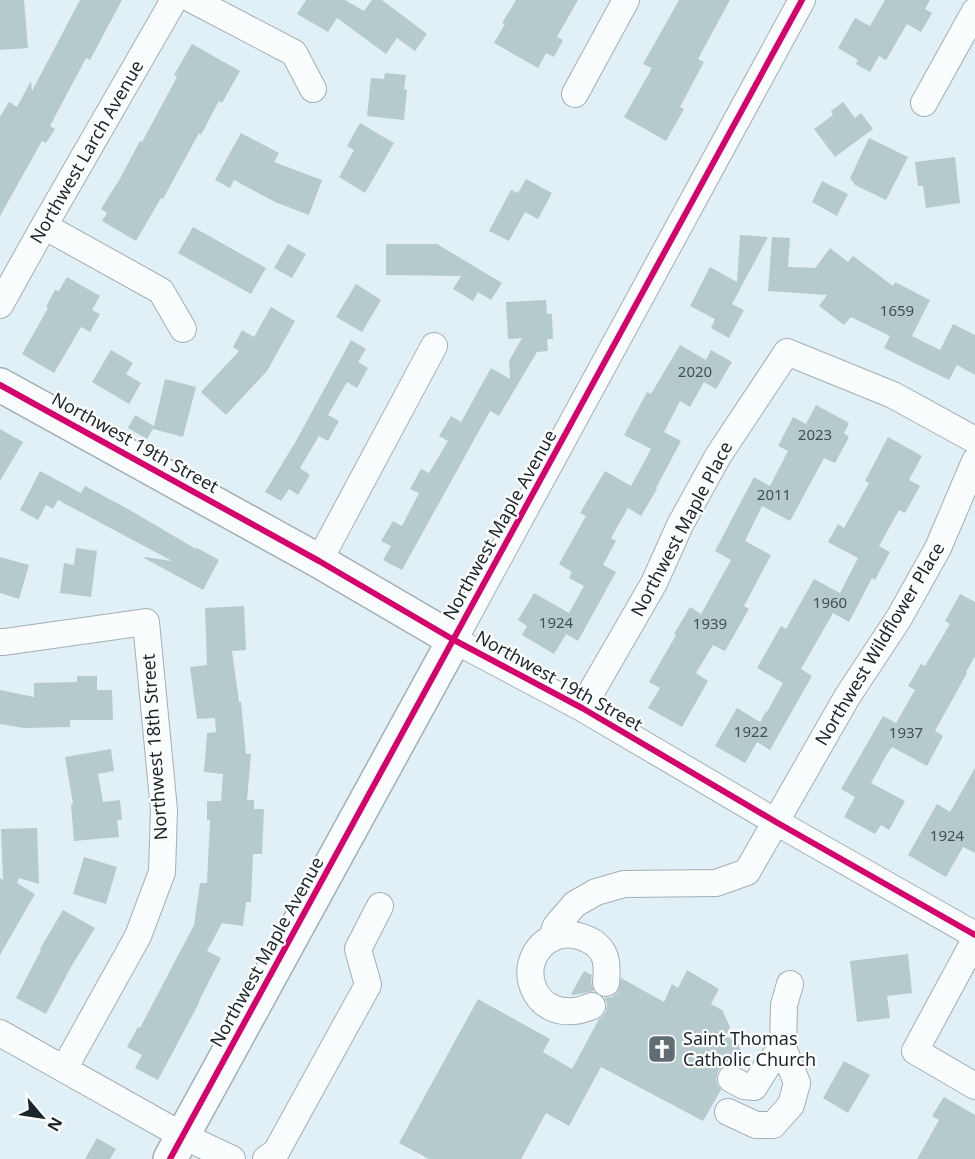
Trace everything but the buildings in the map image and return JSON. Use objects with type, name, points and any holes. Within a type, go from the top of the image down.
[{"type":"main road","name":"Northwest 19th Street","points":[[0,385],[319,561],[454,640]]},
{"type":"main road","name":"Northwest Maple Avenue","points":[[177,1147],[454,640]]},
{"type":"street","name":"Northwest Larch Avenue","points":[[0,305],[174,0]]},
{"type":"street","points":[[193,0],[294,53],[313,89]]},
{"type":"street","points":[[574,93],[626,0]]},
{"type":"street","name":"Northwest Maple Avenue","points":[[454,640],[802,0]]},
{"type":"street","points":[[924,103],[975,11]]},
{"type":"street","points":[[44,226],[161,291],[183,329]]},
{"type":"street","points":[[319,561],[434,346]]},
{"type":"street","name":"Northwest Maple Place","points":[[582,708],[654,583],[680,525],[718,456],[787,352],[892,395],[975,440]]},
{"type":"street","name":"Northwest Wildflower Place","points":[[592,1006],[581,1011],[567,1012],[554,1010],[543,1002],[533,988],[530,972],[533,959],[540,947],[551,939],[556,926],[575,904],[596,892],[624,884],[716,882],[747,872],[847,697],[899,618],[938,548],[975,461]]},
{"type":"street","name":"Northwest 18th Street","points":[[0,642],[146,622],[164,810],[162,872],[138,936],[64,1069]]},
{"type":"street","name":"Northwest 19th Street","points":[[454,640],[582,708],[975,938]]},
{"type":"street","points":[[266,1159],[276,1152],[368,986],[358,949],[381,906]]},
{"type":"street","points":[[551,939],[564,934],[582,936],[594,942],[603,953],[608,965],[606,983]]},
{"type":"street","points":[[975,938],[915,1051],[975,1086]]},
{"type":"street","points":[[728,1112],[756,1125],[773,1125],[791,1105],[797,1083],[783,1047],[784,1005],[790,984]]},
{"type":"street","points":[[0,1033],[64,1069],[177,1147],[232,1159]]},
{"type":"street","points":[[731,1079],[744,1086],[754,1087],[769,1063],[783,1047]]},
{"type":"cycle path","points":[[170,1159],[802,0]]},
{"type":"cycle path","points":[[0,385],[319,561],[454,640],[582,708],[975,935]]},
{"type":"place","name":"Saint Thomas Catholic Church","points":[[662,1049]]}]
